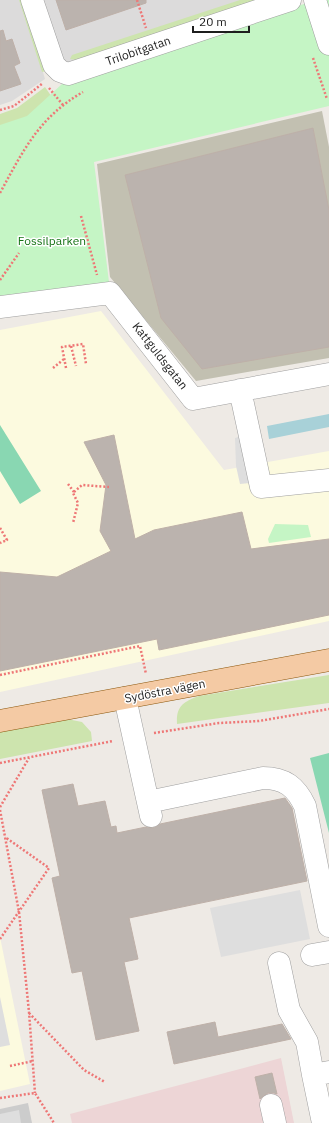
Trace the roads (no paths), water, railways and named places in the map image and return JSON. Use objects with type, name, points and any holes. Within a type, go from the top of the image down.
[{"type":"main road","name":"Sydöstra vägen","points":[[0,721],[329,660]]},
{"type":"street","name":"Trilobitgatan","points":[[32,0],[54,65],[52,77],[68,74],[290,0]]},
{"type":"street","points":[[315,0],[329,44]]},
{"type":"street","name":"Kattguldsgatan","points":[[0,307],[110,293],[193,399],[329,374]]},
{"type":"street","points":[[240,390],[261,487],[329,480]]},
{"type":"street","points":[[125,698],[149,809],[264,778],[273,778],[282,781],[291,786],[299,794],[305,806],[329,926]]},
{"type":"street","points":[[279,963],[289,1010],[307,1042],[321,1073],[323,1123]]},
{"type":"water","points":[[329,414],[329,427],[269,439],[267,426]]},
{"type":"park label","name":"Fossilparken","points":[[52,241]]}]
